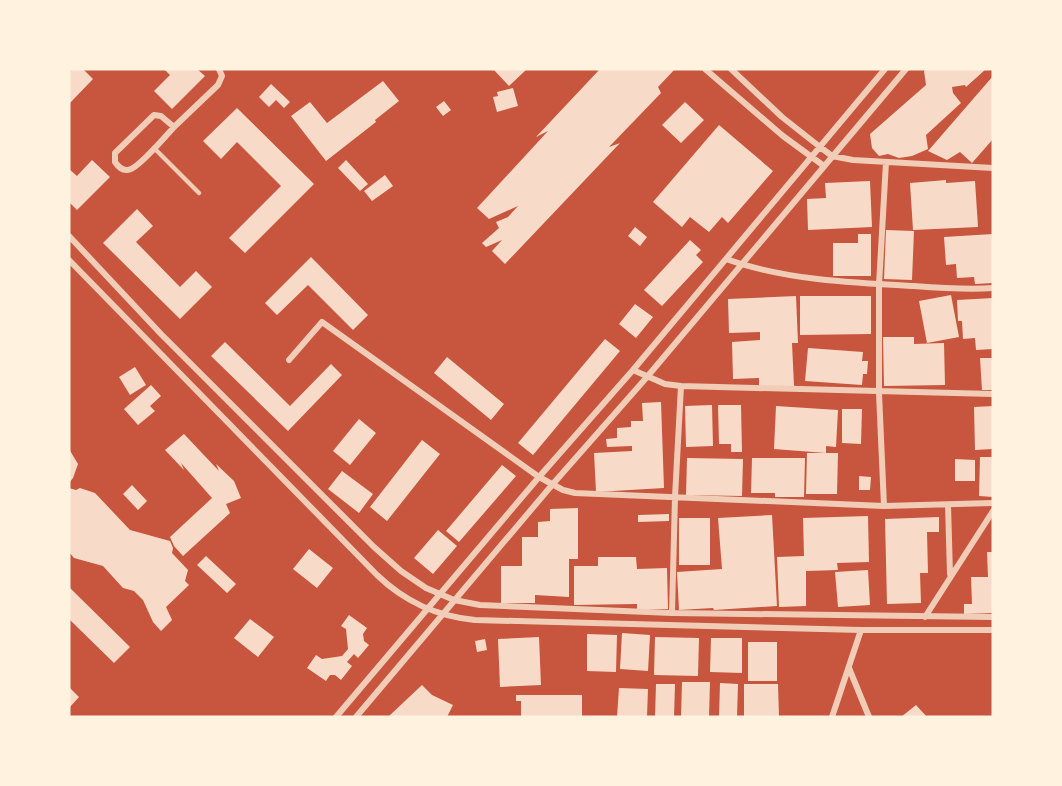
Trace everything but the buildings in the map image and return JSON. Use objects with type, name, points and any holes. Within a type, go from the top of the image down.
[{"type":"street","points":[[174,127],[161,116],[150,117],[115,153],[115,162],[122,169],[131,169],[220,83],[222,76],[219,69]]},
{"type":"street","points":[[705,69],[783,136],[824,166]]},
{"type":"street","points":[[731,69],[782,117],[832,156],[852,160],[992,166]]},
{"type":"street","points":[[336,717],[633,370],[885,69]]},
{"type":"street","points":[[356,717],[441,614],[647,377],[906,69]]},
{"type":"street","points":[[884,506],[879,393],[879,285],[886,162]]},
{"type":"street","points":[[69,236],[161,334],[374,547],[401,571],[439,594],[454,600],[480,605],[672,613],[993,617]]},
{"type":"street","points":[[726,259],[788,275],[879,285],[977,290],[993,288]]},
{"type":"street","points":[[69,260],[377,575],[400,594],[427,609],[475,620],[861,630],[993,630]]},
{"type":"street","points":[[289,360],[322,322],[540,477],[563,490],[588,495],[884,506],[993,503]]},
{"type":"street","points":[[633,370],[664,384],[681,386],[879,393],[993,394]]},
{"type":"street","points":[[672,613],[681,386]]},
{"type":"street","points":[[948,505],[951,575]]},
{"type":"street","points":[[925,617],[993,511]]},
{"type":"street","points":[[832,717],[861,630]]},
{"type":"street","points":[[849,668],[869,717]]},
{"type":"lane","points":[[154,148],[200,193]]}]
